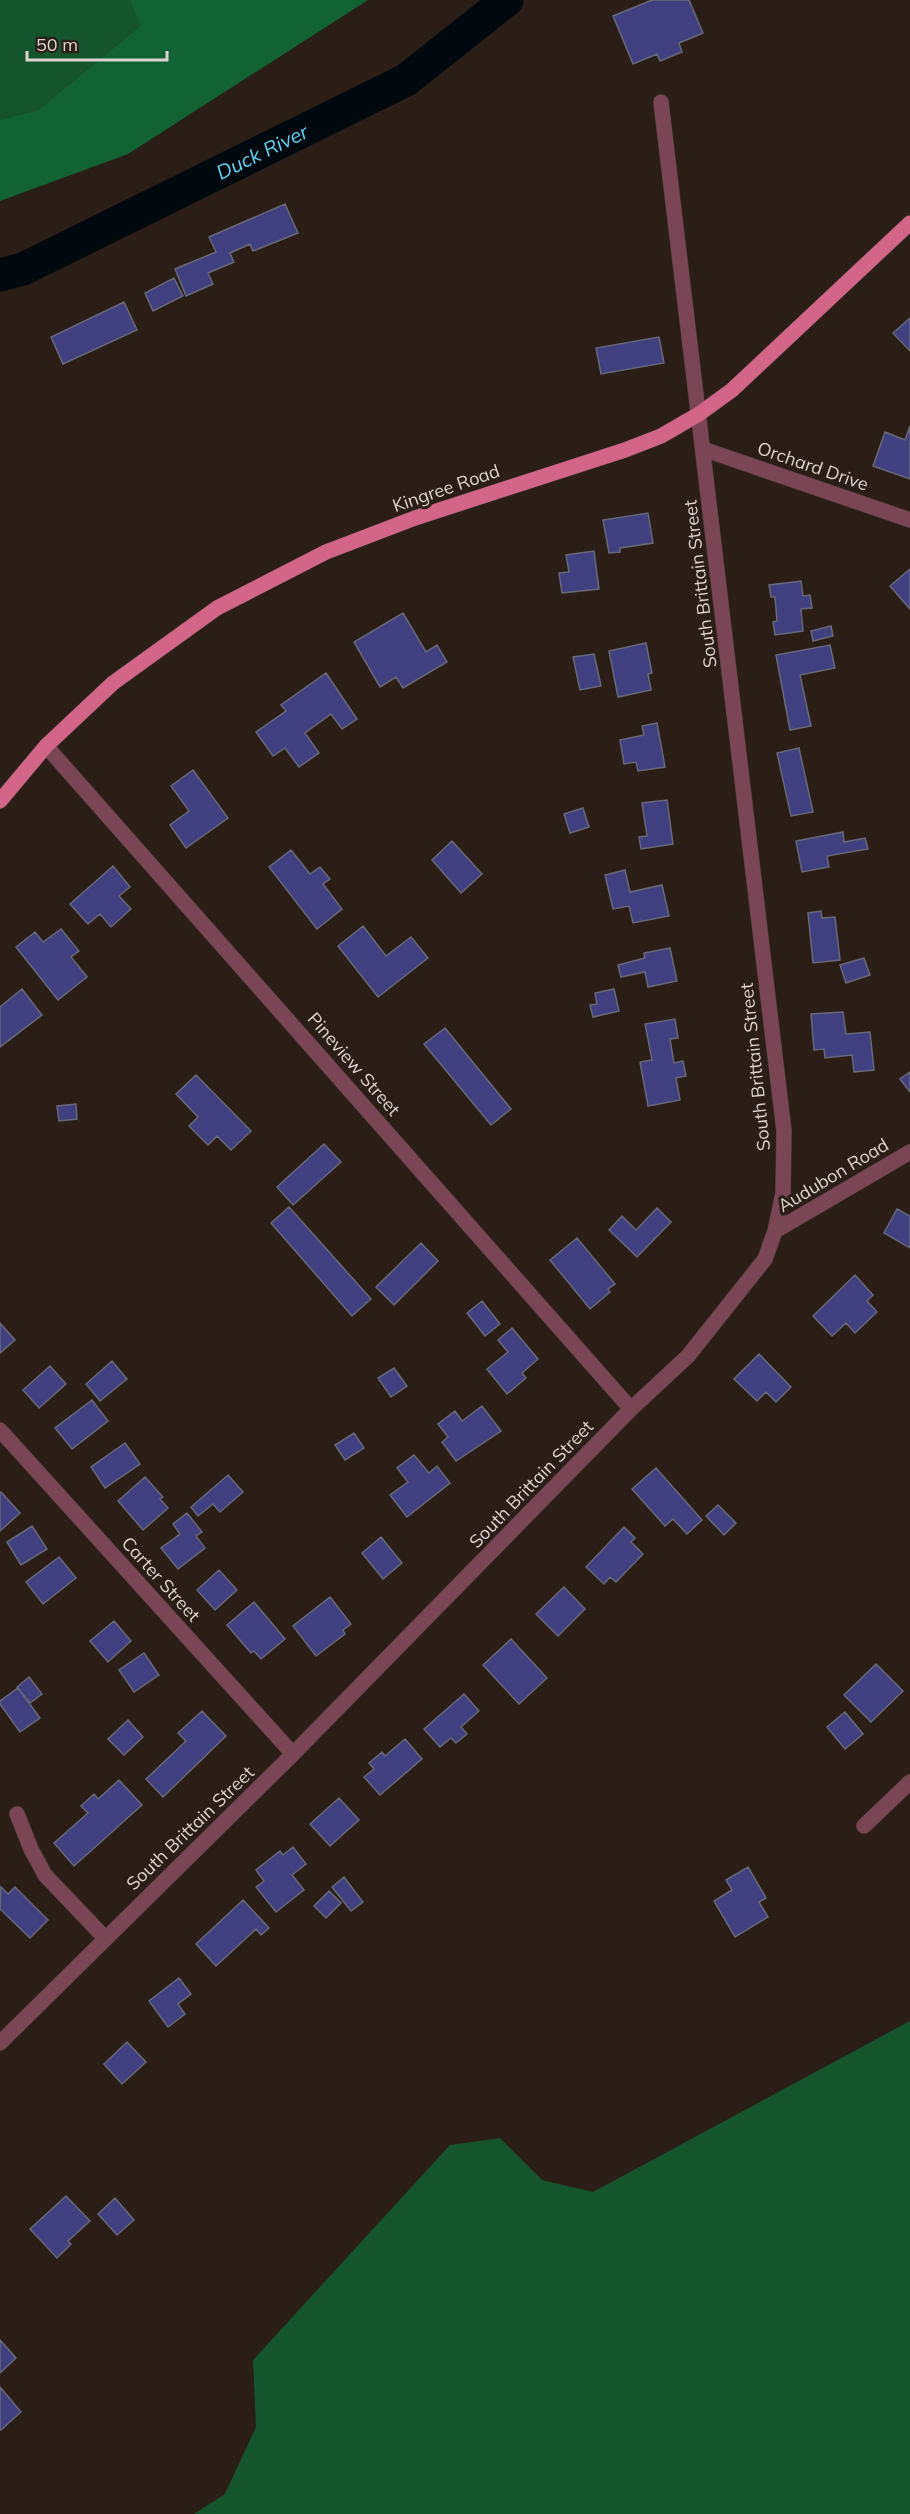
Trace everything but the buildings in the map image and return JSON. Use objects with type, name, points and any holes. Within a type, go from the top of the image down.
[{"type":"main road","name":"Kingree Road","points":[[0,801],[46,746],[113,683],[158,648],[217,608],[326,552],[415,518],[625,450],[661,436],[699,414],[732,390],[910,223]]},
{"type":"street","name":"South Brittain Street","points":[[0,2043],[293,1754],[631,1409],[688,1356],[765,1259],[775,1232],[783,1193],[784,1131],[661,102]]},
{"type":"street","name":"Orchard Drive","points":[[703,449],[910,520]]},
{"type":"street","name":"Pineview Street","points":[[46,746],[631,1409]]},
{"type":"street","name":"Audubon Road","points":[[775,1232],[910,1152]]},
{"type":"street","name":"Carter Street","points":[[0,1430],[293,1754]]},
{"type":"street","points":[[864,1826],[910,1782]]},
{"type":"street","points":[[17,1814],[31,1849],[45,1875],[105,1938]]},
{"type":"green space","points":[[0,0],[129,0],[140,26],[38,110],[0,120]]},
{"type":"green space","points":[[129,0],[368,0],[128,154],[0,201],[0,120],[38,110],[140,26]]},
{"type":"green space","points":[[910,2021],[910,2514],[194,2514],[225,2494],[256,2427],[253,2360],[450,2145],[500,2138],[542,2180],[593,2192]]},
{"type":"waterway","name":"Duck River","points":[[0,275],[23,269],[406,80],[507,0]]}]
